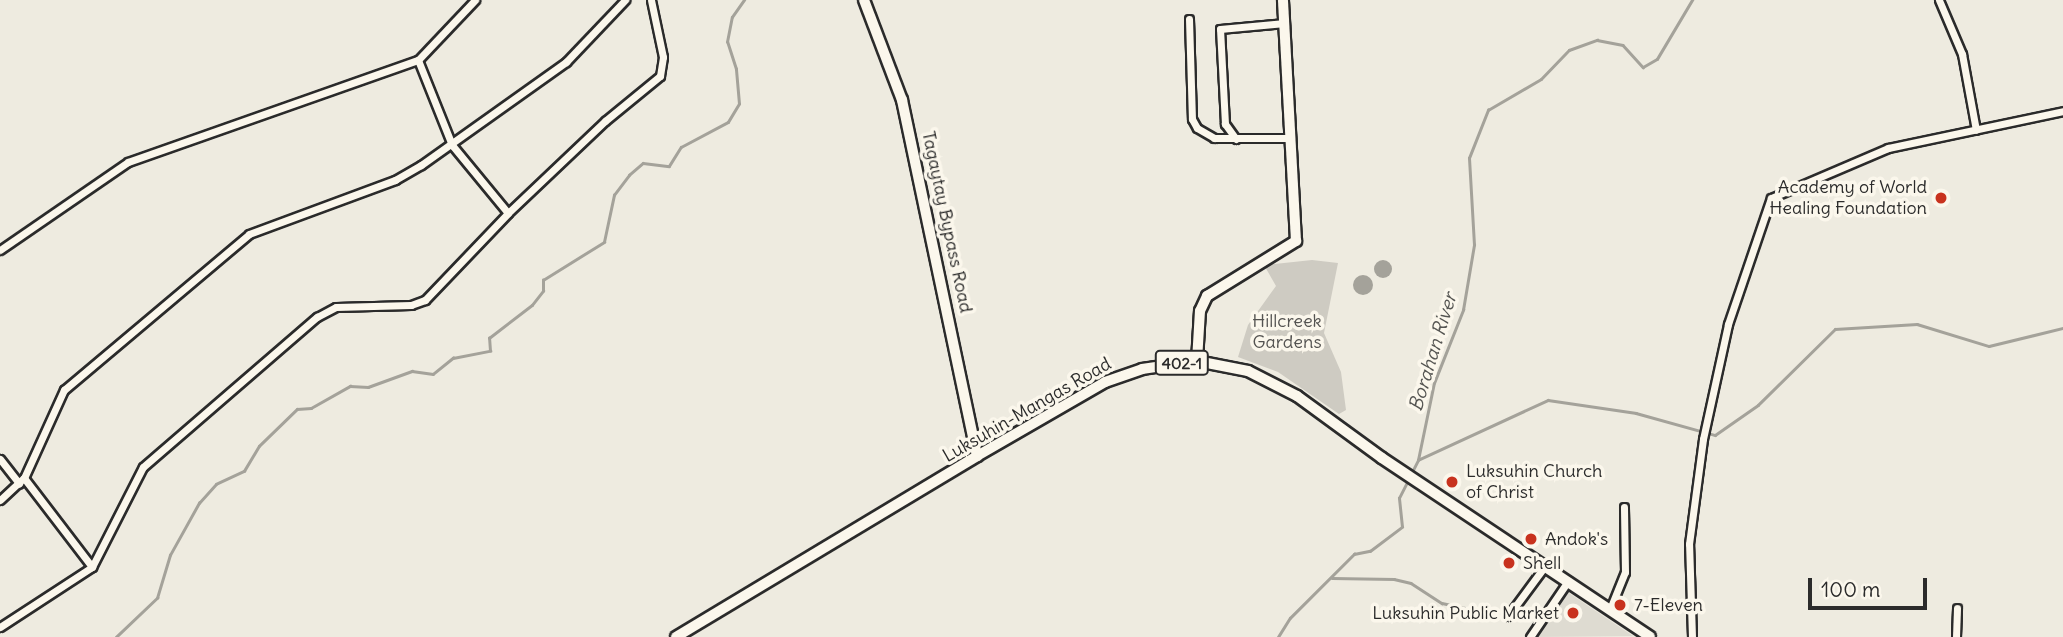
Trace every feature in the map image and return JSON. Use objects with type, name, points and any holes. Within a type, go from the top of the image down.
[{"type":"main road","name":"Tagaytay Bypass Road","points":[[864,0],[902,100],[977,456]]},
{"type":"main road","points":[[1198,361],[1200,311],[1207,296],[1296,241],[1283,0]]},
{"type":"main road","name":"Luksuhin-Mangas Road","points":[[676,637],[977,456],[1119,377],[1142,369],[1198,361],[1248,371],[1273,382],[1382,458],[1610,609],[1645,636]]},
{"type":"street","points":[[0,500],[21,480],[64,390],[249,234],[395,180],[452,145],[566,62],[625,0]]},
{"type":"street","points":[[0,627],[92,567],[143,467],[317,317],[336,307],[411,305],[425,300],[508,213],[605,121],[660,76],[663,57],[651,0]]},
{"type":"street","points":[[1939,0],[1962,54],[1976,130]]},
{"type":"street","points":[[0,250],[128,162],[418,60],[472,1]]},
{"type":"street","points":[[1189,19],[1192,119],[1204,135],[1236,139],[1291,138]]},
{"type":"street","points":[[1236,139],[1225,124],[1220,29],[1285,23]]},
{"type":"street","points":[[418,60],[452,145],[508,213]]},
{"type":"street","points":[[1692,637],[1689,544],[1705,426],[1728,324],[1771,198],[1888,148],[2063,111]]},
{"type":"street","points":[[0,459],[21,480],[92,567]]},
{"type":"street","points":[[1610,609],[1625,572],[1625,507]]},
{"type":"street","points":[[1508,616],[1545,566]]},
{"type":"street","points":[[1530,637],[1568,581]]},
{"type":"street","points":[[1956,637],[1957,608]]},
{"type":"shaded area","points":[[1379,260],[1387,260],[1392,269],[1390,276],[1379,278],[1374,273],[1374,265]]},
{"type":"shaded area","points":[[1363,275],[1370,278],[1373,285],[1370,292],[1363,295],[1356,292],[1353,285],[1356,278]]},
{"type":"shaded area","name":"Luksuhin Public Market","points":[[1563,589],[1633,636],[1533,637]]},
{"type":"green space","name":"Hillcreek Gardens","points":[[1312,260],[1338,263],[1324,333],[1341,372],[1346,410],[1339,414],[1278,372],[1238,357],[1248,325],[1276,286],[1264,265]]},
{"type":"waterway","points":[[116,637],[157,598],[170,555],[199,503],[216,484],[244,471],[259,446],[297,409],[311,408],[350,386],[368,387],[412,371],[433,374],[453,358],[490,351],[489,338],[532,305],[543,291],[543,280],[604,242],[614,195],[629,175],[643,163],[669,166],[681,147],[728,122],[739,104],[736,69],[727,42],[732,17],[744,0]]},
{"type":"waterway","name":"Borahan River","points":[[1418,460],[1434,383],[1463,310],[1474,245],[1469,158],[1488,110],[1541,79],[1569,50],[1597,40],[1623,45],[1643,67],[1657,59],[1692,0]]},
{"type":"waterway","name":"Borahan River","points":[[1411,474],[1418,460],[1548,400],[1636,413],[1715,435],[1758,405],[1835,329],[1917,324],[1989,346],[2063,328]]},
{"type":"waterway","name":"Borahan River","points":[[1278,637],[1290,618],[1354,554],[1370,551],[1402,527],[1399,498],[1408,480]]},
{"type":"waterway","points":[[1332,578],[1394,579],[1411,583],[1442,603],[1475,610]]},
{"type":"place","name":"Academy of World Healing Foundation","points":[[1941,198]]},
{"type":"place","name":"Luksuhin Church of Christ","points":[[1452,482]]},
{"type":"place","name":"Andok's","points":[[1531,539]]},
{"type":"place","name":"Shell","points":[[1509,563]]},
{"type":"place","name":"7-Eleven","points":[[1620,605]]},
{"type":"place","name":"Luksuhin Public Market","points":[[1573,613]]}]
